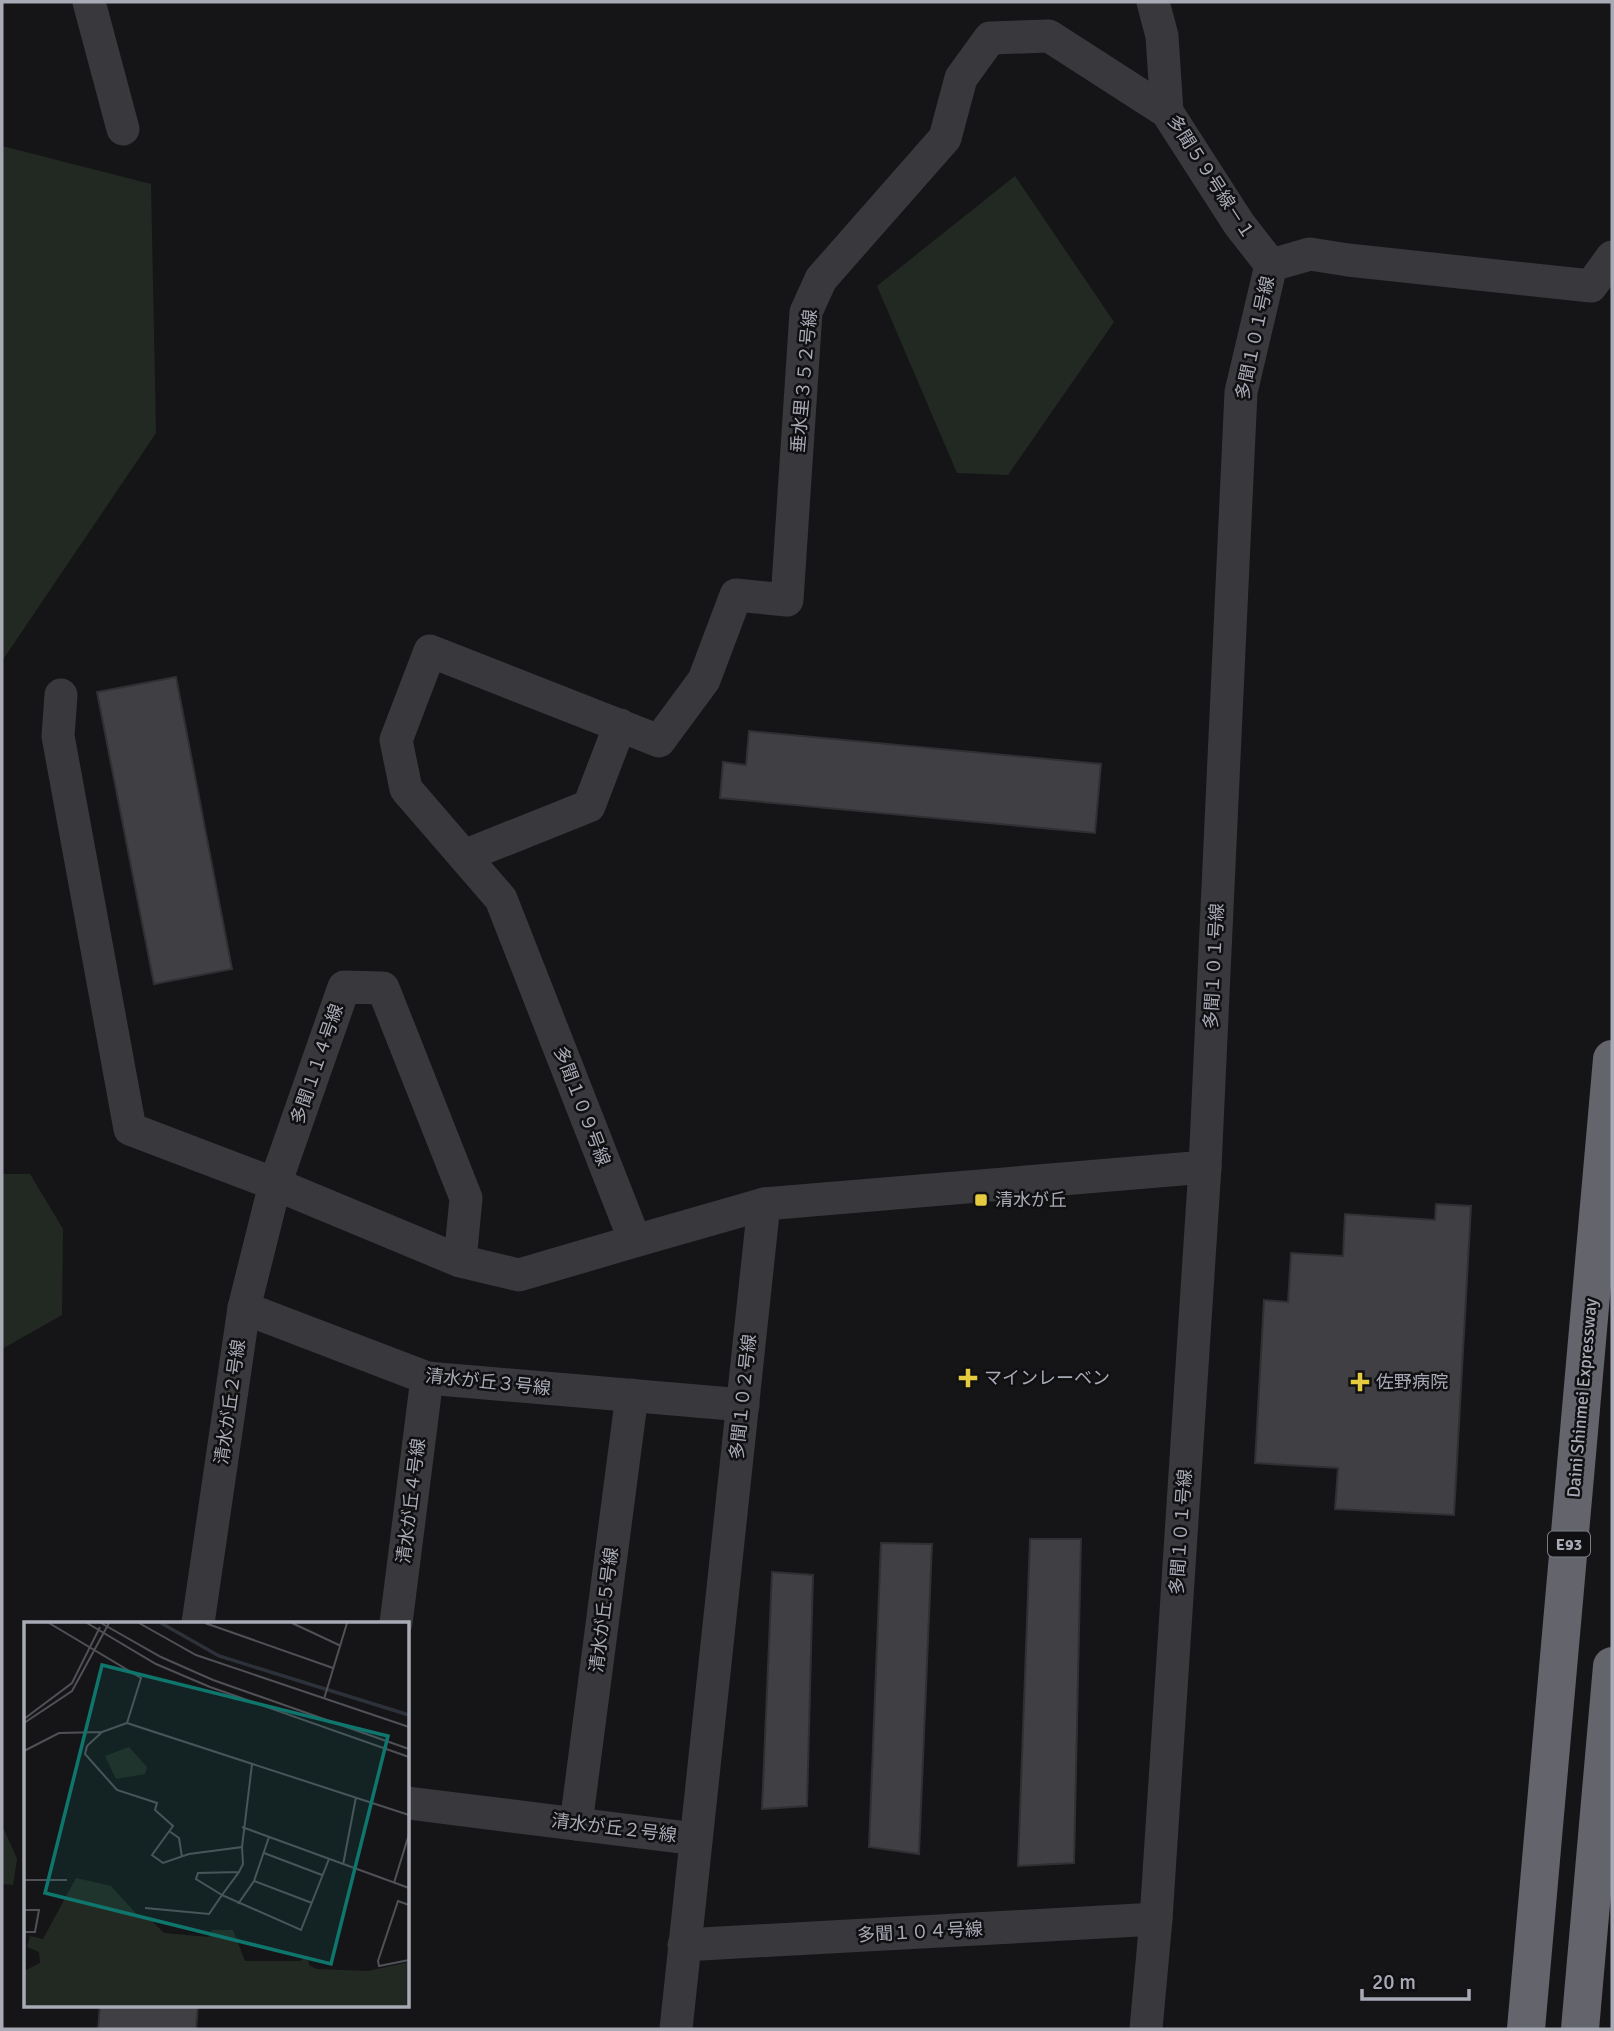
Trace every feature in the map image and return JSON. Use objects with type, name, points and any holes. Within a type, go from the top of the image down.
[{"type":"highway","name":"Daini Shinmei Expressway","points":[[1526,2029],[1612,1059]]},
{"type":"highway","points":[[1580,2029],[1612,1666]]},
{"type":"street","points":[[89,2],[123,129]]},
{"type":"street","name":"多聞５９号線－１","points":[[1153,2],[1162,36],[1167,112],[1239,224],[1271,265]]},
{"type":"street","name":"垂水里３５２号線","points":[[659,741],[704,680],[736,596],[787,600],[806,312],[821,279],[946,138],[961,78],[990,38],[1049,36],[1167,112]]},
{"type":"street","name":"多聞１０１号線","points":[[1146,2029],[1156,1919],[1205,1167],[1241,392],[1271,265],[1310,254],[1591,286],[1612,257]]},
{"type":"street","name":"多聞１０９号線","points":[[635,1241],[501,899],[406,789],[396,740],[430,651],[659,741]]},
{"type":"street","points":[[61,695],[58,736],[130,1129],[275,1184],[460,1261],[519,1275],[764,1204],[1205,1167]]},
{"type":"street","points":[[464,856],[589,806],[620,725]]},
{"type":"street","name":"多聞１１４号線","points":[[275,1184],[344,987],[383,988],[466,1198],[460,1261]]},
{"type":"street","name":"清水が丘２号線","points":[[198,1622],[244,1308],[275,1184]]},
{"type":"street","name":"多聞１０２号線","points":[[676,2029],[764,1204]]},
{"type":"street","name":"清水が丘３号線","points":[[244,1308],[427,1378],[743,1405]]},
{"type":"street","name":"清水が丘４号線","points":[[396,1622],[427,1378]]},
{"type":"street","name":"清水が丘５号線","points":[[576,1824],[632,1395]]},
{"type":"street","name":"清水が丘２号線","points":[[410,1803],[696,1839]]},
{"type":"street","name":"多聞１０４号線","points":[[684,1945],[1156,1919]]},
{"type":"shaded area","points":[[2,146],[151,184],[156,433],[2,661]]},
{"type":"shaded area","points":[[1015,176],[1114,322],[1008,475],[957,473],[877,286]]},
{"type":"shaded area","points":[[2,1174],[30,1174],[63,1229],[62,1315],[2,1349]]},
{"type":"shaded area","points":[[2,1825],[17,1859],[13,1885],[2,1884]]},
{"type":"building","points":[[176,677],[232,969],[154,984],[97,692]]},
{"type":"building","points":[[749,731],[1101,764],[1095,833],[720,798],[723,762],[746,765]]},
{"type":"building","name":"佐野病院","points":[[1436,1204],[1471,1206],[1454,1515],[1335,1509],[1338,1468],[1255,1463],[1264,1300],[1288,1302],[1291,1253],[1343,1256],[1345,1214],[1435,1220]]},
{"type":"building","points":[[1030,1539],[1081,1539],[1074,1863],[1018,1866]]},
{"type":"building","points":[[881,1543],[932,1544],[919,1854],[869,1847]]},
{"type":"building","points":[[772,1572],[813,1575],[807,1806],[762,1809]]},
{"type":"building","points":[[100,2007],[198,2007],[196,2029],[98,2029]]},
{"type":"place","name":"清水が丘","points":[[981,1200]]},
{"type":"place","name":"マインレーベン","points":[[968,1378]]},
{"type":"place","name":"佐野病院","points":[[1360,1382]]}]
